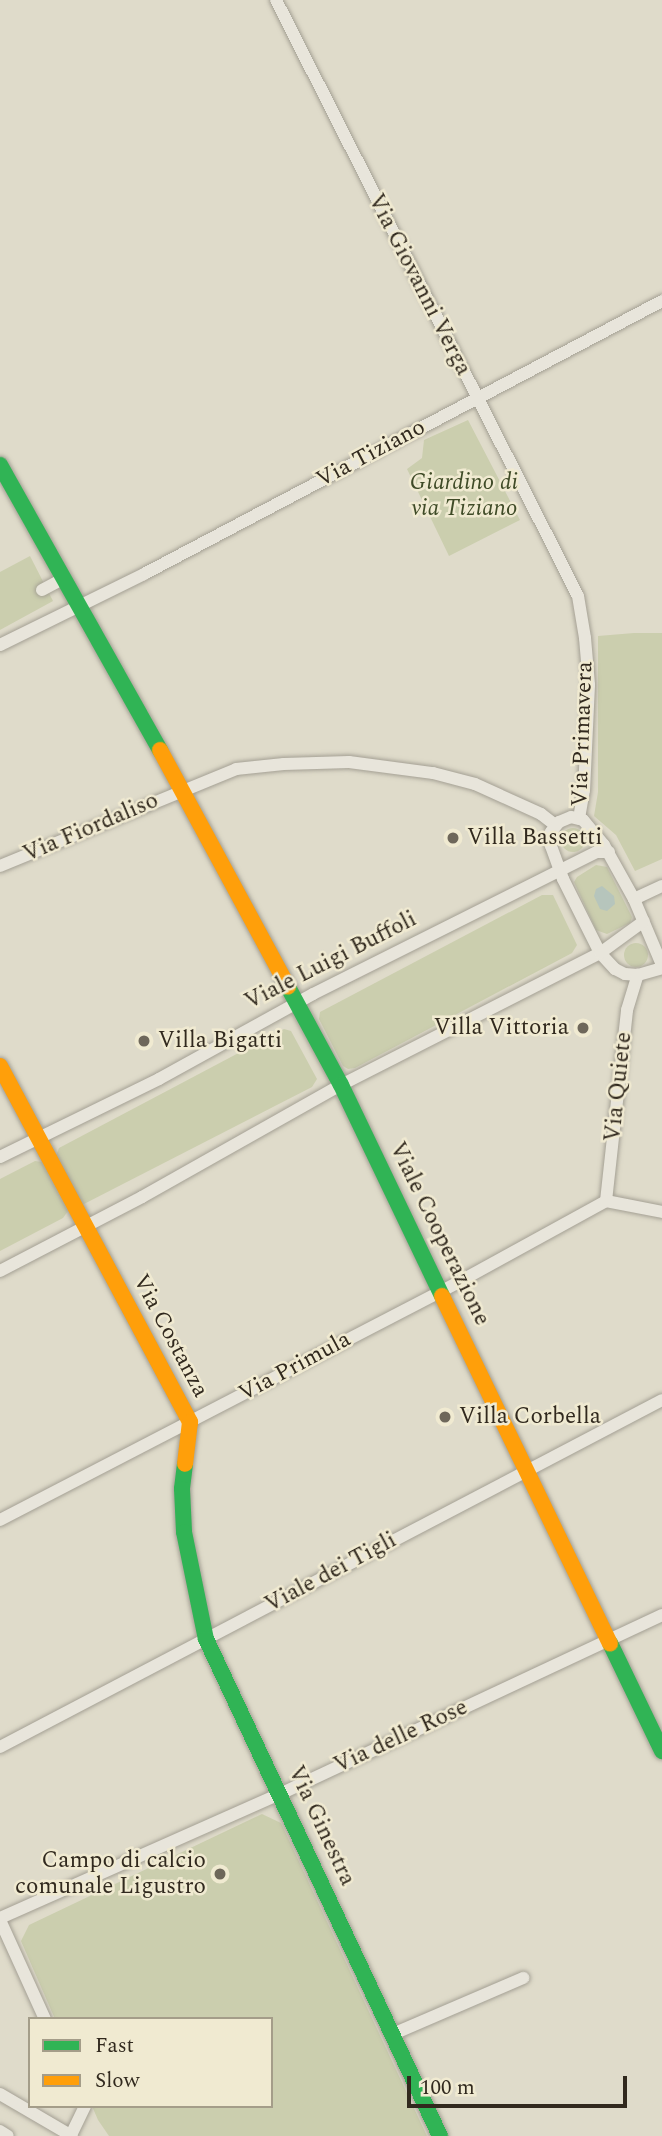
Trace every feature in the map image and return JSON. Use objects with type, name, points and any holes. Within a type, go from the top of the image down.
[{"type":"street","name":"Via Giovanni Verga","points":[[276,0],[565,569]]},
{"type":"street","name":"Via Tiziano","points":[[0,645],[78,604],[144,574],[662,301]]},
{"type":"street","name":"Viale Cooperazione","points":[[0,465],[183,791],[341,1086],[662,1751]]},
{"type":"street","name":"Via Primavera","points":[[565,569],[578,596],[589,685],[584,822]]},
{"type":"street","points":[[42,590],[63,579]]},
{"type":"street","name":"Via Fiordaliso","points":[[0,866],[236,769],[349,762],[401,767],[475,784],[541,814],[555,825]]},
{"type":"street","points":[[565,818],[584,822],[609,852],[634,899],[662,967],[638,975],[620,972],[600,953],[560,872],[550,843],[555,825],[565,818]]},
{"type":"street","name":"Viale Luigi Buffoli","points":[[0,1157],[159,1079],[297,1002],[597,852],[609,852]]},
{"type":"street","points":[[634,899],[662,886]]},
{"type":"street","points":[[0,1271],[341,1086],[600,953],[644,921]]},
{"type":"street","name":"Via Quiete","points":[[606,1201],[627,1010],[638,975]]},
{"type":"street","points":[[0,1066],[86,1226]]},
{"type":"street","points":[[606,1201],[662,1212]]},
{"type":"street","name":"Via Primula","points":[[0,1520],[606,1201]]},
{"type":"street","name":"Via Costanza","points":[[86,1226],[190,1422],[182,1489],[184,1532],[206,1639]]},
{"type":"street","name":"Viale dei Tigli","points":[[0,1747],[528,1469],[660,1404]]},
{"type":"street","name":"Via delle Rose","points":[[0,1919],[280,1794],[662,1615]]},
{"type":"street","name":"Via Ginestra","points":[[206,1639],[440,2136]]},
{"type":"street","points":[[0,1919],[44,2017]]},
{"type":"street","points":[[393,2034],[523,1978]]},
{"type":"street","points":[[0,2094],[71,2136],[84,2108]]},
{"type":"street","points":[[0,2132],[8,2136]]},
{"type":"green space","name":"Giardino di via Tiziano","points":[[468,420],[520,520],[449,556],[407,469],[422,458],[424,440]]},
{"type":"green space","points":[[30,556],[53,601],[0,630],[0,572]]},
{"type":"green space","points":[[662,633],[662,859],[635,871],[616,835],[594,816],[598,792],[598,636]]},
{"type":"green space","points":[[573,828],[582,831],[585,840],[582,849],[573,852],[564,849],[561,840],[564,831]]},
{"type":"green space","points":[[596,865],[607,867],[632,917],[630,923],[607,934],[596,930],[574,882],[577,877]]},
{"type":"green space","points":[[542,895],[553,895],[577,945],[572,953],[355,1068],[348,1069],[343,1066],[319,1019],[320,1012]]},
{"type":"green space","points":[[636,943],[645,946],[648,955],[645,964],[636,967],[627,964],[624,955],[627,946]]},
{"type":"green space","points":[[284,1029],[291,1031],[317,1079],[312,1087],[82,1205],[56,1156],[59,1148]]},
{"type":"green space","points":[[35,1161],[42,1162],[68,1211],[63,1218],[0,1251],[0,1179]]},
{"type":"green space","name":"Campo di calcio comunale Ligustro","points":[[262,1814],[281,1823],[427,2136],[109,2136],[93,2108],[273,2108],[273,2017],[54,2017],[21,1941],[29,1925]]},
{"type":"shaded area","points":[[602,886],[614,896],[615,904],[607,911],[600,909],[594,896],[596,889]]},
{"type":"traffic: fast","points":[[0,465],[160,750]]},
{"type":"traffic: fast","points":[[288,987],[341,1085],[442,1296]]},
{"type":"traffic: fast","points":[[185,1464],[182,1489],[184,1532],[206,1639],[440,2136]]},
{"type":"traffic: fast","points":[[610,1643],[662,1751]]},
{"type":"traffic: slow","points":[[160,750],[288,987]]},
{"type":"traffic: slow","points":[[0,1066],[190,1422],[185,1464]]},
{"type":"traffic: slow","points":[[442,1296],[610,1643]]},
{"type":"place","name":"Villa Bassetti","points":[[453,838]]},
{"type":"place","name":"Villa Vittoria","points":[[583,1028]]},
{"type":"place","name":"Villa Bigatti","points":[[144,1041]]},
{"type":"place","name":"Villa Corbella","points":[[445,1417]]},
{"type":"place","name":"Campo di calcio comunale Ligustro","points":[[220,1874]]}]
